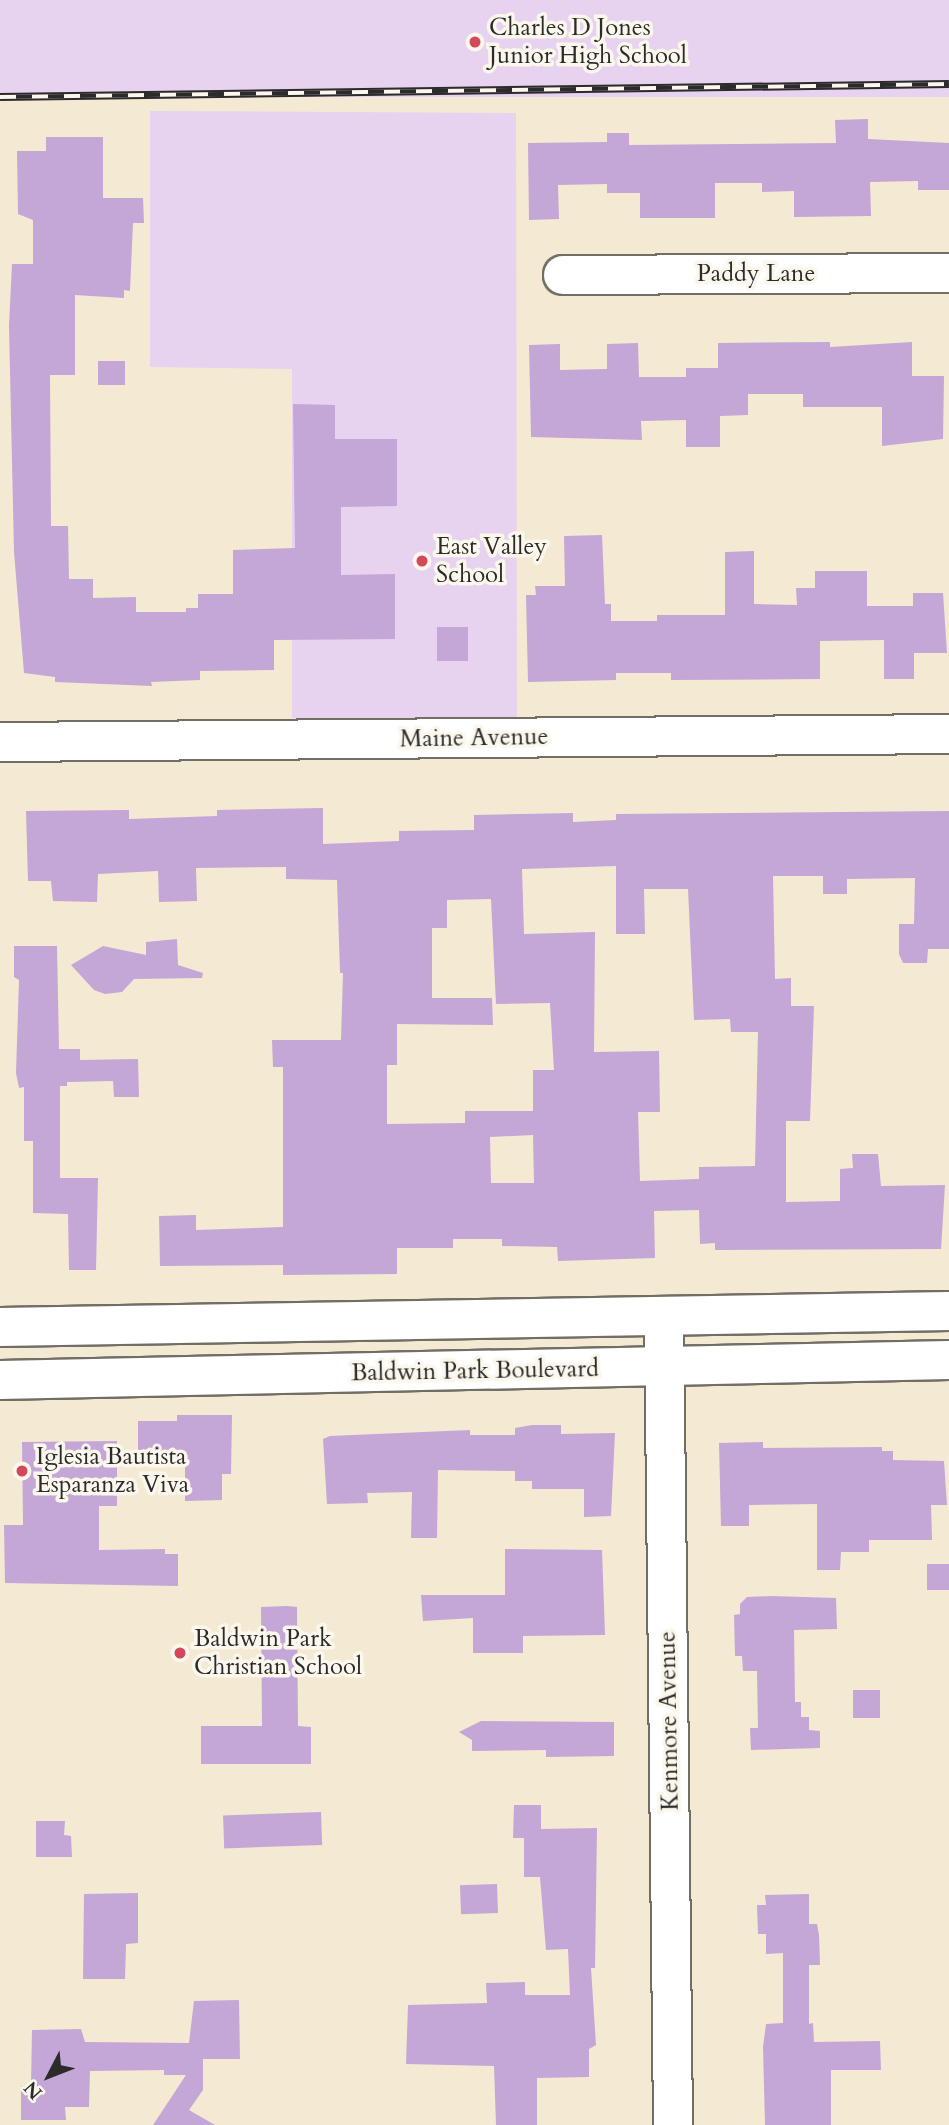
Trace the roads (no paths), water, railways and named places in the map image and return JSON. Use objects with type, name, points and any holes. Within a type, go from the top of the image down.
[{"type":"street","name":"Paddy Lane","points":[[563,275],[949,272]]},
{"type":"street","name":"Maine Avenue","points":[[0,742],[949,734]]},
{"type":"street","name":"Baldwin Park Boulevard","points":[[0,1327],[664,1318],[949,1311]]},
{"type":"street","name":"Kenmore Avenue","points":[[664,1318],[673,2125]]},
{"type":"street","name":"Baldwin Park Boulevard","points":[[0,1380],[949,1360]]},
{"type":"railway","points":[[0,97],[949,84]]},
{"type":"place","name":"Charles D Jones Junior High School","points":[[475,42]]},
{"type":"place","name":"East Valley School","points":[[422,561]]},
{"type":"place","name":"Iglesia Bautista Esparanza Viva","points":[[22,1471]]},
{"type":"place","name":"Baldwin Park Christian School","points":[[180,1653]]}]
